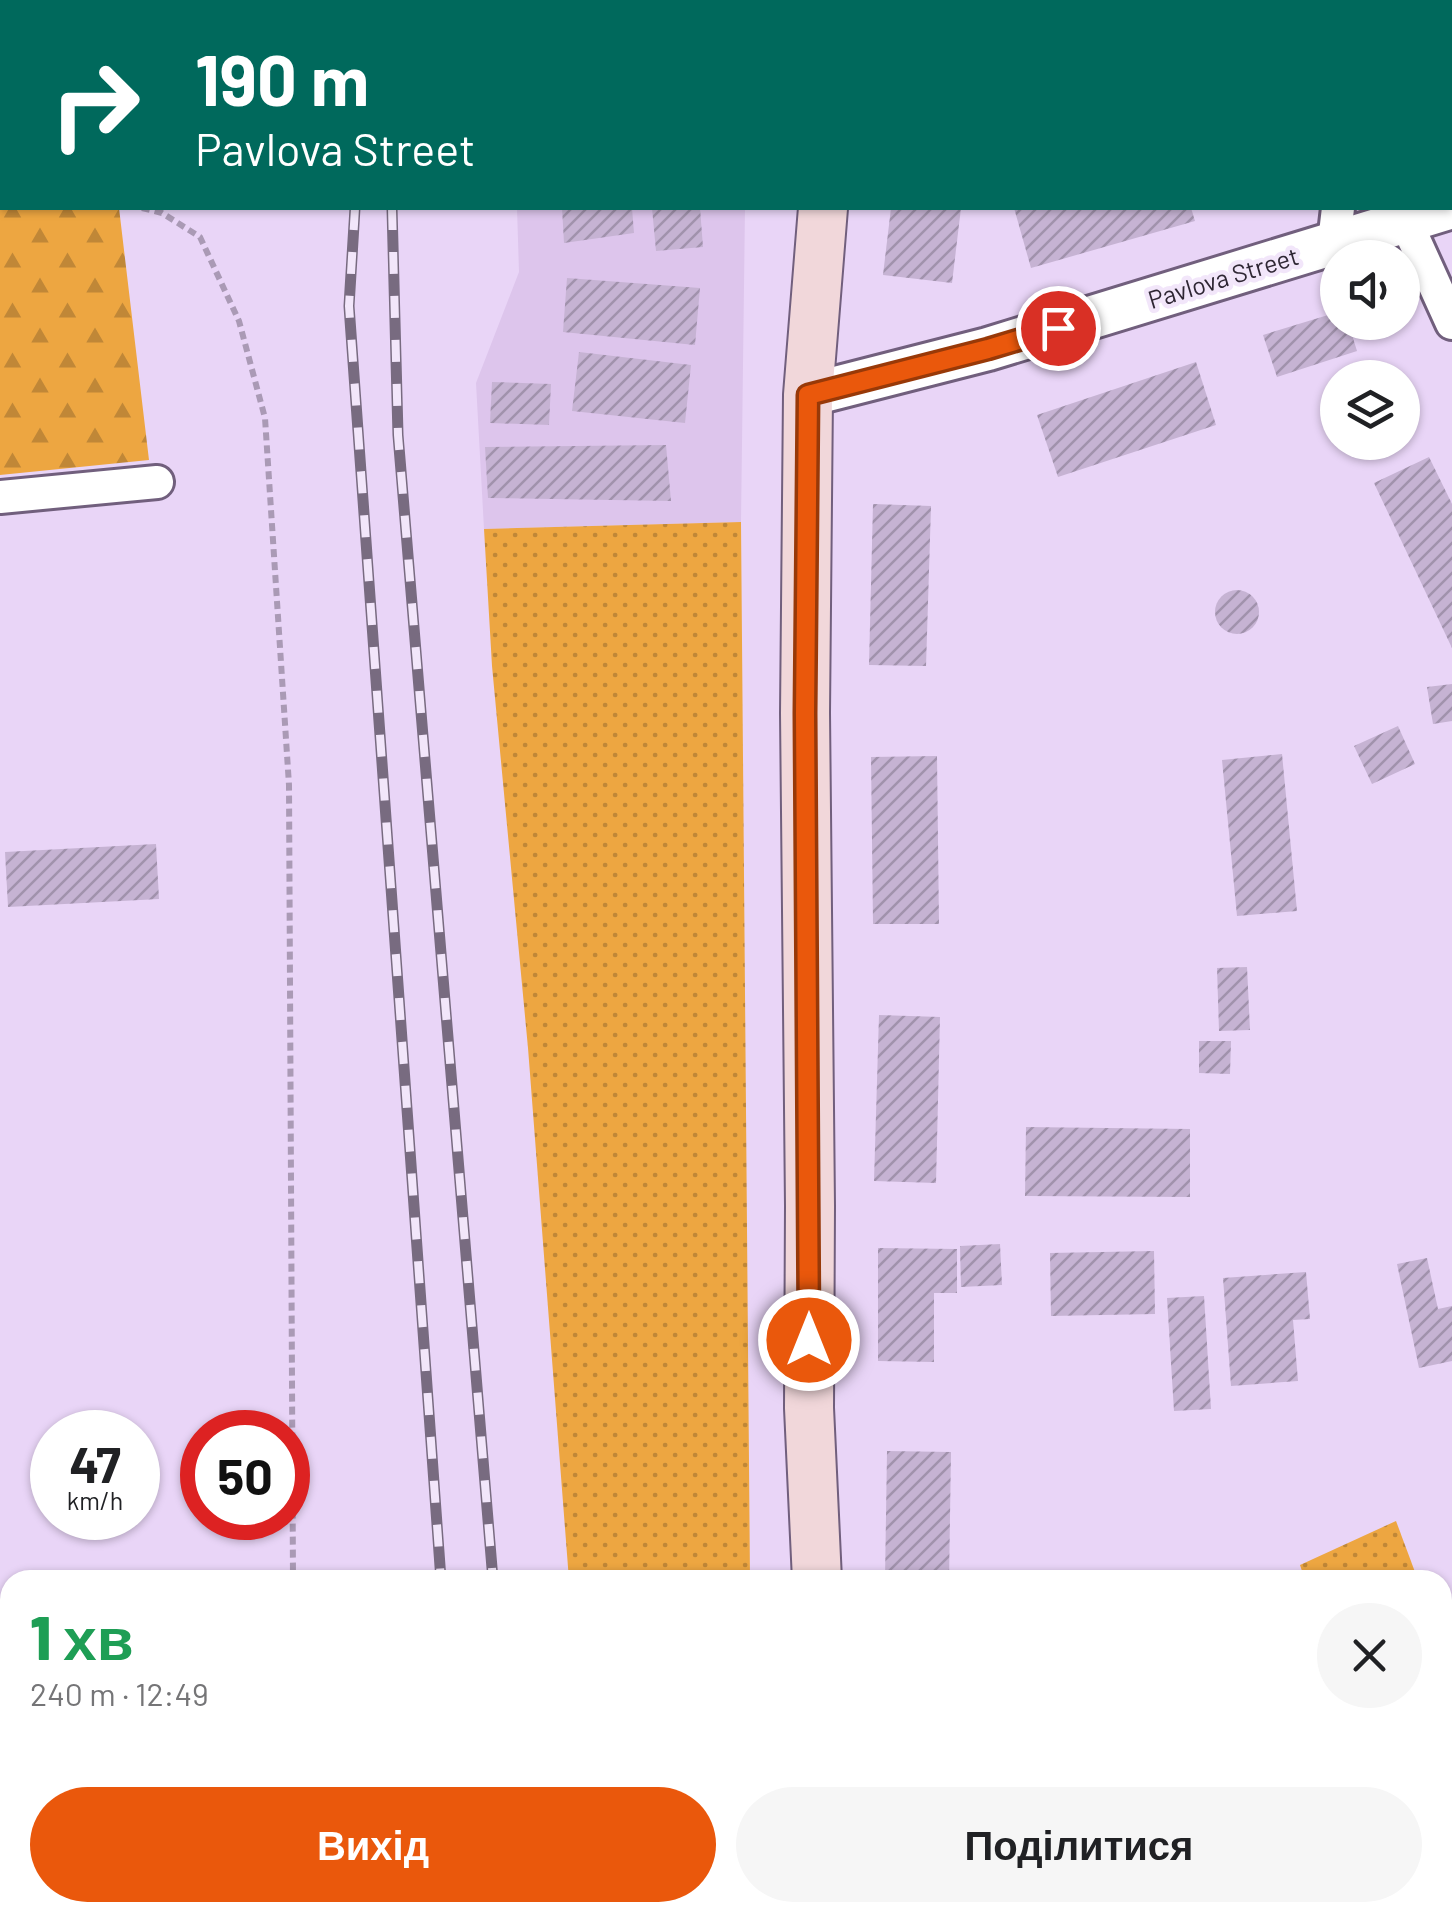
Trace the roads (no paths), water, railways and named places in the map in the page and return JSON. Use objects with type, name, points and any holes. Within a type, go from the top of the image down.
[{"type":"main road","points":[[817,1570],[809,1408],[805,713],[808,395],[823,210]]},
{"type":"street","name":"Pavlova Street","points":[[808,395],[988,349],[1336,225],[1406,222],[1443,210]]},
{"type":"street","points":[[1406,222],[1452,324]]},
{"type":"street","points":[[0,497],[157,482]]},
{"type":"railway","points":[[355,210],[349,306],[440,1570]]},
{"type":"railway","points":[[392,210],[398,435],[492,1570]]}]
